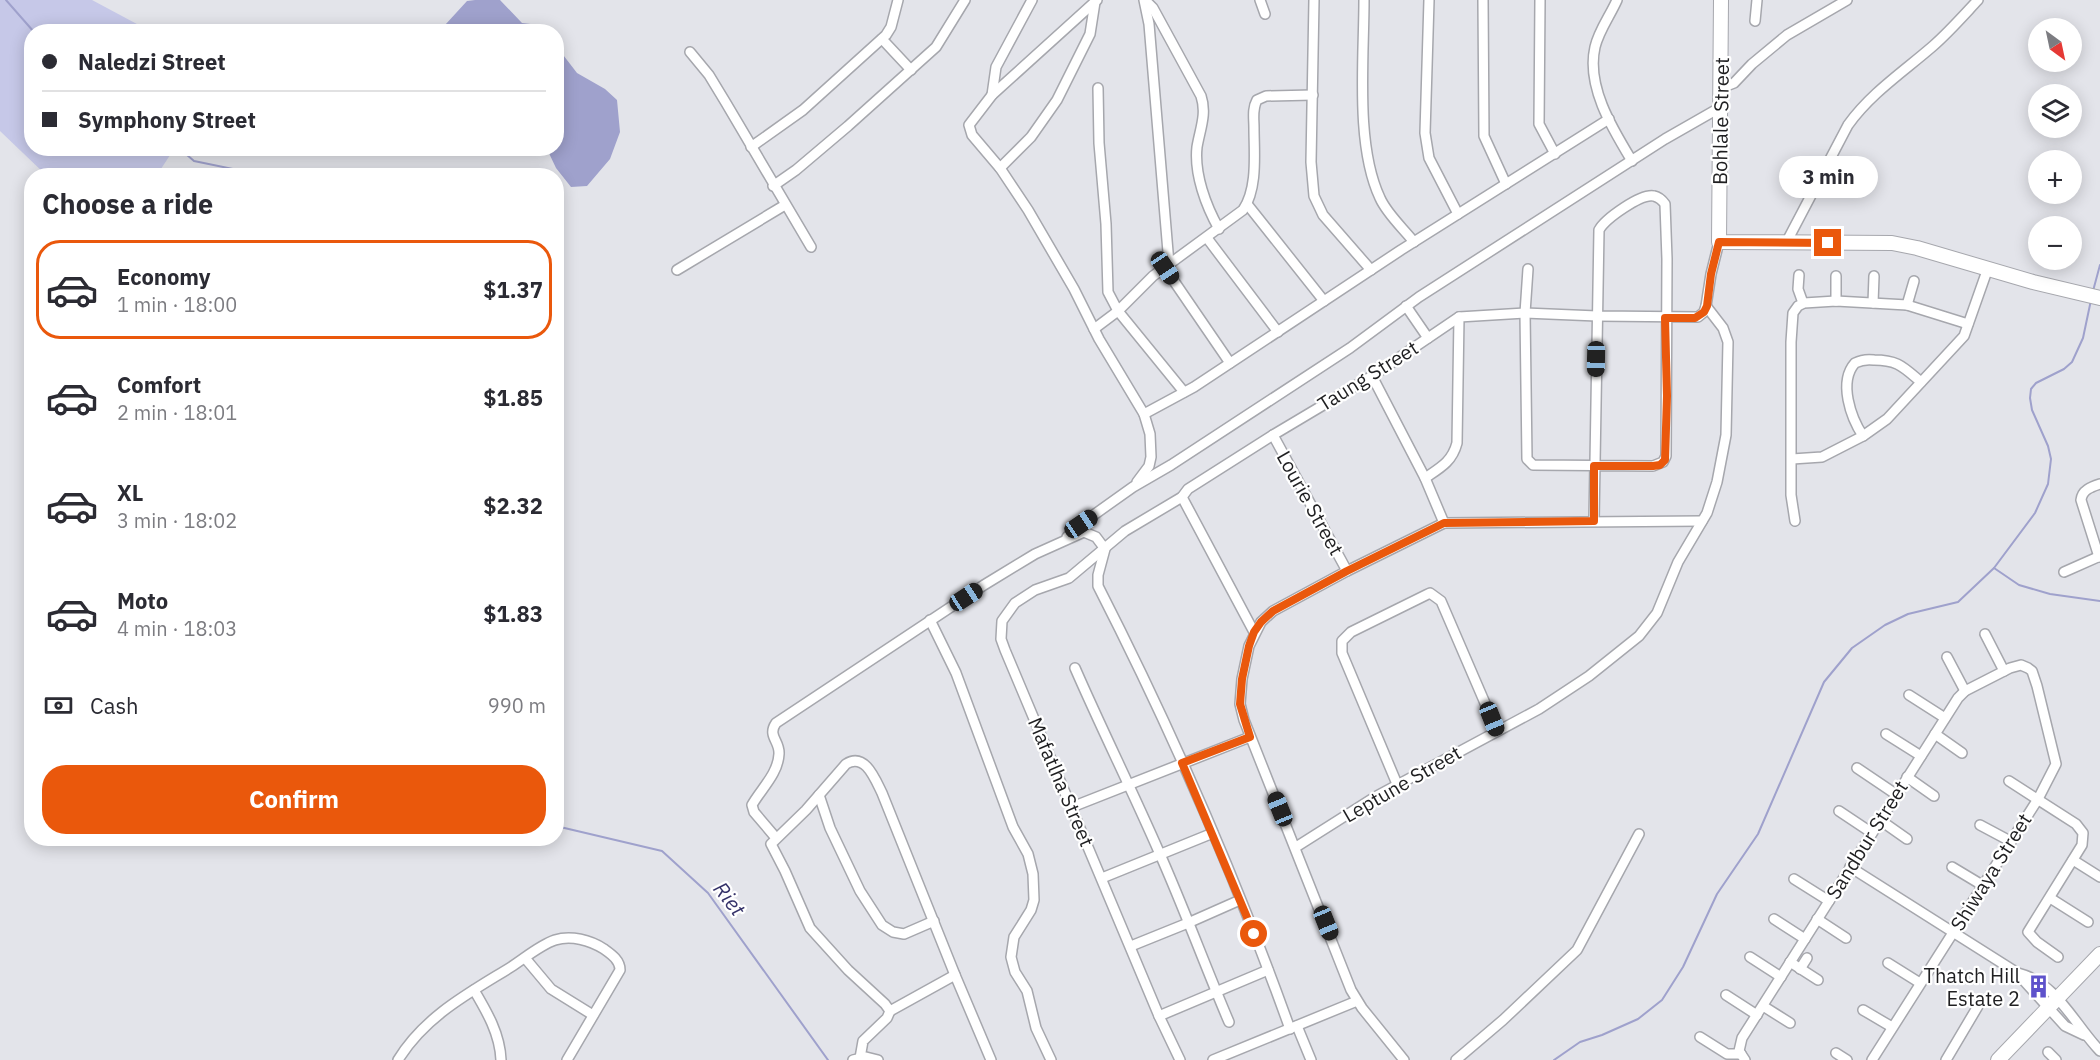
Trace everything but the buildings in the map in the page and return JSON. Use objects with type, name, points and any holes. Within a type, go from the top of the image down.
[{"type":"street","points":[[751,147],[803,110],[882,39],[891,27],[898,0]]},
{"type":"street","points":[[773,186],[848,126],[936,47],[965,0]]},
{"type":"street","points":[[992,95],[996,67],[1032,0]]},
{"type":"street","points":[[1145,0],[1153,8],[1201,96],[1204,106],[1197,148],[1197,167],[1202,188],[1219,229]]},
{"type":"street","points":[[1145,0],[1149,24],[1167,266],[1230,363]]},
{"type":"street","points":[[1260,0],[1265,14]]},
{"type":"street","points":[[1314,0],[1311,169],[1314,196],[1323,215],[1371,270]]},
{"type":"street","points":[[1364,0],[1364,127],[1367,161],[1371,179],[1381,201],[1413,242]]},
{"type":"street","points":[[1429,0],[1425,133],[1427,150],[1458,214]]},
{"type":"street","points":[[1483,0],[1484,136],[1506,184]]},
{"type":"street","points":[[1540,0],[1539,124],[1555,154]]},
{"type":"street","points":[[1617,0],[1595,45],[1593,62],[1602,104],[1632,160]]},
{"type":"street","name":"Bohlale Street","points":[[1719,242],[1721,0]]},
{"type":"street","points":[[1755,21],[1757,0]]},
{"type":"street","points":[[1721,88],[1734,83],[1752,64],[1788,35],[1847,0]]},
{"type":"street","points":[[1786,243],[1843,133],[1860,109],[1934,45],[1978,0]]},
{"type":"street","points":[[1096,1],[992,95],[969,125],[972,135],[1000,168],[1029,210],[1144,414],[1150,434],[1151,457],[1149,466],[1133,487]]},
{"type":"street","points":[[1000,168],[1031,137],[1057,100],[1090,34],[1096,1]]},
{"type":"street","points":[[882,39],[911,70]]},
{"type":"street","points":[[690,52],[709,75],[811,247]]},
{"type":"street","points":[[1098,88],[1108,292],[1118,311],[1184,393]]},
{"type":"street","points":[[1094,328],[1118,311],[1143,284],[1236,217],[1247,204],[1253,180],[1254,113],[1257,100],[1266,96],[1313,95]]},
{"type":"street","points":[[1065,539],[1081,524],[1133,487],[1350,348],[1406,306],[1665,139],[1721,107]]},
{"type":"street","points":[[1144,414],[1184,393],[1413,242],[1609,119]]},
{"type":"street","points":[[1528,269],[1525,313],[1527,459],[1533,465],[1594,466],[1660,465],[1665,460],[1667,396],[1666,209],[1662,200],[1649,195],[1608,219],[1599,230],[1594,466],[1594,521]]},
{"type":"street","points":[[1247,204],[1324,301]]},
{"type":"street","points":[[677,270],[785,205]]},
{"type":"street","points":[[1207,238],[1278,332]]},
{"type":"street","points":[[1425,478],[1447,463],[1457,443],[1459,316],[1525,313],[1698,317],[1707,306],[1711,274],[1719,242],[1892,243],[2098,297]]},
{"type":"street","points":[[1792,459],[1822,457],[1863,436],[1887,419],[1959,342],[1968,324],[1988,268]]},
{"type":"street","points":[[1799,275],[1798,289],[1803,303]]},
{"type":"street","points":[[1836,276],[1836,301]]},
{"type":"street","points":[[1873,303],[1874,276]]},
{"type":"street","points":[[1907,305],[1914,281]]},
{"type":"street","points":[[1795,521],[1791,495],[1792,327],[1793,313],[1798,306],[1803,303],[1836,301],[1907,305],[1968,324]]},
{"type":"street","points":[[1406,306],[1428,338]]},
{"type":"street","name":"Leptune Street","points":[[1296,848],[1397,784],[1551,702],[1639,636],[1657,613],[1678,562],[1702,521],[1711,500],[1722,461],[1726,435],[1728,351],[1726,334],[1707,306]]},
{"type":"street","name":"Taung Street","points":[[1105,549],[1125,531],[1182,497],[1188,489],[1372,376],[1459,316]]},
{"type":"street","points":[[1863,436],[1854,423],[1848,401],[1848,374],[1855,363],[1866,359],[1891,360],[1903,366],[1921,382]]},
{"type":"street","points":[[1372,376],[1425,478],[1444,523]]},
{"type":"street","name":"Lourie Street","points":[[1273,435],[1347,571]]},
{"type":"street","points":[[2064,572],[2100,556],[2080,500],[2085,491],[2100,484]]},
{"type":"street","points":[[1182,497],[1254,632]]},
{"type":"street","points":[[1404,1060],[1357,1001],[1250,737],[1240,704],[1249,646],[1254,632],[1273,611],[1444,523],[1702,521]]},
{"type":"street","points":[[776,838],[754,812],[752,805],[768,783],[778,761],[779,750],[772,737],[776,723],[930,620],[1035,554],[1065,539],[1084,532],[1091,533],[1102,542],[1105,549],[1098,575],[1098,586],[1144,676],[1213,833],[1293,1028],[1311,1060]]},
{"type":"street","name":"Mafatlha Street","points":[[1105,549],[1069,578],[1023,596],[1006,613],[1001,630],[1005,650],[1159,1016],[1180,1060]]},
{"type":"street","points":[[1397,784],[1342,653],[1342,641],[1352,632],[1430,593],[1437,596],[1465,654],[1497,731]]},
{"type":"street","points":[[930,620],[956,673],[1013,827],[1028,854],[1033,874],[1034,900],[1031,910],[1014,937],[1011,957],[1015,972],[1027,992],[1036,1028],[1051,1060]]},
{"type":"street","points":[[1985,634],[2004,671]]},
{"type":"street","points":[[1947,657],[1965,691]]},
{"type":"street","name":"Sandbur Street","points":[[1743,1057],[1740,1043],[1958,698],[1965,691],[2004,671],[2021,665],[2032,671]]},
{"type":"street","points":[[1075,668],[1160,854],[1229,1022]]},
{"type":"street","name":"Shiwaya Street","points":[[1877,1058],[1920,983],[2038,799],[2056,764],[2032,671]]},
{"type":"street","points":[[1909,695],[1945,718]]},
{"type":"street","points":[[1886,734],[1921,756]]},
{"type":"street","points":[[1935,734],[1962,753]]},
{"type":"street","points":[[1072,807],[1250,737]]},
{"type":"street","points":[[890,1011],[810,928],[785,871],[771,847],[771,842],[784,832],[852,760],[863,763],[869,769],[882,793],[991,1060]]},
{"type":"street","points":[[1857,768],[1896,795]]},
{"type":"street","points":[[1907,777],[1934,796]]},
{"type":"street","points":[[2009,781],[2081,829],[2084,842],[2028,932],[2037,942],[2058,957]]},
{"type":"street","points":[[819,795],[830,828],[860,891],[882,925],[893,932],[904,934],[934,921]]},
{"type":"street","points":[[1839,811],[1872,832]]},
{"type":"street","points":[[1880,820],[1907,839]]},
{"type":"street","points":[[1980,825],[2010,841]]},
{"type":"street","points":[[1102,878],[1213,833]]},
{"type":"street","points":[[1456,1060],[1521,1004],[1558,965],[1577,950],[1639,834]]},
{"type":"street","points":[[2073,860],[2100,878]]},
{"type":"street","points":[[1850,867],[2016,972],[2036,978],[2052,1003],[2074,1016],[2084,1035],[2100,1051]]},
{"type":"street","points":[[1952,867],[1982,885]]},
{"type":"street","points":[[1794,879],[1829,901]]},
{"type":"street","points":[[2050,898],[2088,922]]},
{"type":"street","points":[[1131,946],[1240,900]]},
{"type":"street","points":[[1774,919],[1805,939]]},
{"type":"street","points":[[1817,919],[1846,938]]},
{"type":"street","points":[[398,1060],[424,1027],[445,1009],[553,941],[570,939],[590,942],[614,956],[620,966],[618,975],[567,1060]]},
{"type":"street","points":[[1998,1060],[2100,954]]},
{"type":"street","points":[[1750,957],[1781,977]]},
{"type":"street","points":[[525,958],[551,990],[593,1015]]},
{"type":"street","points":[[1800,969],[1807,958]]},
{"type":"street","points":[[1790,962],[1818,980]]},
{"type":"street","points":[[1888,963],[1920,983]]},
{"type":"street","points":[[1159,1016],[1268,970]]},
{"type":"street","points":[[856,1059],[863,1041],[887,1018],[890,1011],[955,975]]},
{"type":"street","points":[[474,990],[492,1021],[501,1060]]},
{"type":"street","points":[[1726,996],[1757,1015]]},
{"type":"street","points":[[1213,1060],[1357,1001]]},
{"type":"street","points":[[1763,1006],[1790,1023]]},
{"type":"street","points":[[1946,1060],[1978,1006]]},
{"type":"street","points":[[1863,1010],[1893,1027]]},
{"type":"street","points":[[1700,1037],[1727,1054],[1743,1057]]},
{"type":"street","points":[[1241,1049],[1245,1060]]},
{"type":"street","points":[[2048,1052],[2056,1060]]},
{"type":"street","points":[[1836,1053],[1847,1060]]},
{"type":"street","points":[[2096,1060],[2100,1056]]},
{"type":"street","points":[[856,1059],[866,1057],[878,1060]]},
{"type":"shaded area","points":[[0,0],[92,0],[137,24],[24,24],[24,154],[0,131]]},
{"type":"shaded area","points":[[500,0],[522,23],[530,24],[446,24],[467,1]]},
{"type":"shaded area","points":[[564,56],[577,73],[605,89],[617,100],[620,132],[610,159],[587,186],[571,187],[564,178],[564,168],[556,168],[550,156],[564,156]]},
{"type":"shaded area","points":[[26,156],[169,156],[162,168],[39,168]]},
{"type":"waterway","points":[[6,0],[27,24]]},
{"type":"waterway","name":"Riet","points":[[188,156],[194,161],[228,168]]},
{"type":"waterway","points":[[2093,291],[2100,265]]},
{"type":"waterway","points":[[1554,1060],[1580,1042],[1638,1019],[1662,1000],[1683,967],[1717,894],[1758,834],[1824,682],[1852,648],[1885,625],[1908,614],[1958,602],[1994,568],[2035,513],[2048,484],[2051,459],[2048,446],[2032,410],[2031,389],[2036,383],[2064,369],[2072,362],[2083,338],[2091,300]]},
{"type":"waterway","points":[[1994,568],[2019,585],[2050,594],[2100,601]]},
{"type":"waterway","name":"Riet","points":[[564,828],[662,851],[708,893],[828,1060]]},
{"type":"place","name":"Thatch Hill Estate 2","points":[[2038,987]]},
{"type":"route","points":[[1254,934],[1182,763],[1250,737],[1240,704],[1242,679],[1249,646],[1261,622],[1273,611],[1444,523],[1594,521],[1594,466],[1653,466],[1660,465],[1665,460],[1667,396],[1665,318],[1695,318],[1704,312],[1719,242],[1828,243]]}]
